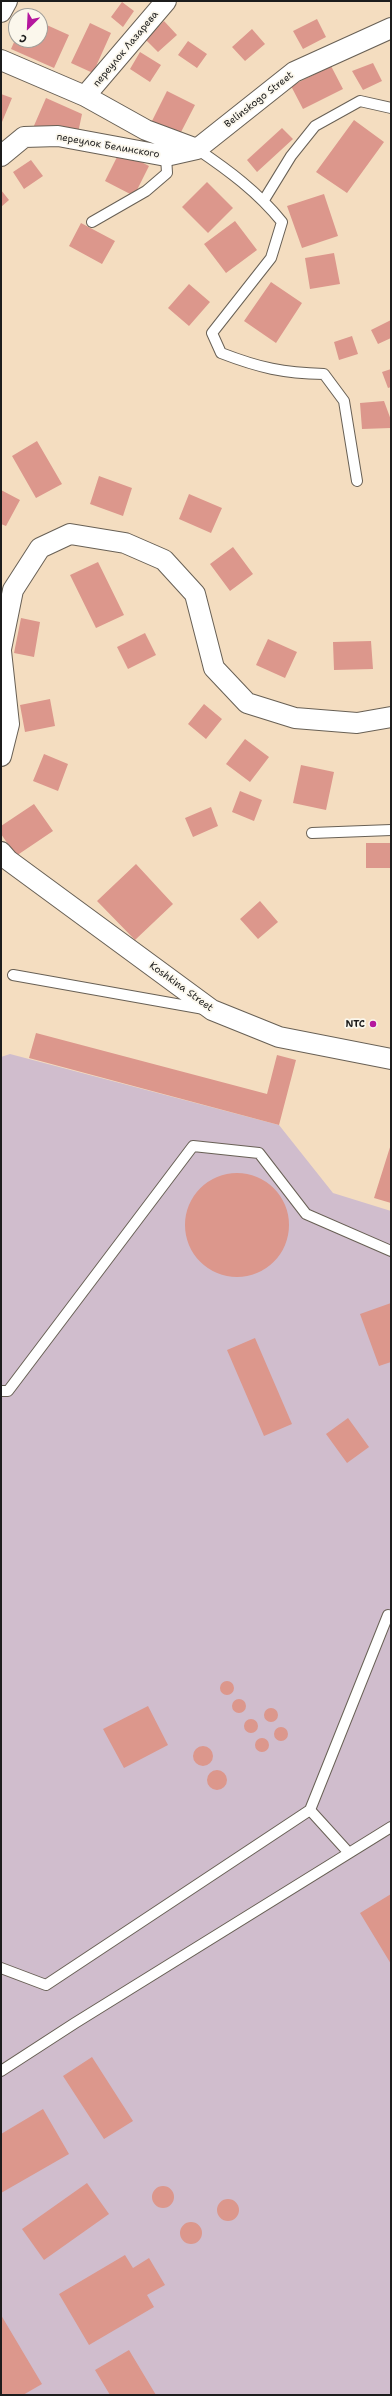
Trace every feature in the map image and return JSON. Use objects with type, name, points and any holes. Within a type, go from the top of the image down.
[{"type":"street","points":[[1,12],[7,1]]},
{"type":"street","name":"переулок Лазарева","points":[[85,96],[166,1]]},
{"type":"street","name":"Belinskogo Street","points":[[197,149],[294,72],[391,28]]},
{"type":"street","points":[[1,60],[85,96],[146,130],[197,149]]},
{"type":"street","name":"переулок Белинского","points":[[1,156],[24,137],[58,136],[166,156],[197,149]]},
{"type":"street","points":[[1,756],[9,724],[1,650],[13,590],[40,548],[70,534],[125,543],[164,560],[195,594],[214,668],[247,703],[295,718],[357,723],[391,717]]},
{"type":"street","name":"Koshkina Street","points":[[1,852],[8,860],[212,1010],[279,1038],[391,1059]]},
{"type":"lane","points":[[264,200],[291,156],[315,126],[360,101],[391,108]]},
{"type":"lane","points":[[197,149],[224,168],[264,200],[282,222],[271,258],[212,333],[221,353],[250,365],[287,373],[324,374],[344,401],[357,481]]},
{"type":"lane","points":[[92,222],[146,191],[162,178],[167,173],[166,156]]},
{"type":"lane","points":[[312,833],[391,830]]},
{"type":"lane","points":[[13,975],[212,1010]]},
{"type":"lane","points":[[1,1391],[8,1391],[193,1146],[259,1153],[306,1214],[391,1251]]},
{"type":"lane","points":[[1,1968],[46,1985],[310,1810],[388,1615]]},
{"type":"lane","points":[[310,1810],[349,1853]]},
{"type":"lane","points":[[1,2072],[75,2023],[391,1827]]},
{"type":"shaded area","points":[[10,1054],[279,1125],[333,1193],[391,1211],[391,2395],[1,2395],[1,1057]]},
{"type":"building","points":[[122,2],[134,11],[123,27],[111,17]]},
{"type":"building","points":[[317,19],[326,37],[303,49],[293,31]]},
{"type":"building","points":[[164,21],[177,35],[158,52],[145,39]]},
{"type":"building","points":[[90,23],[111,33],[93,73],[71,63]]},
{"type":"building","points":[[48,26],[69,35],[54,68],[11,49],[48,48]]},
{"type":"building","points":[[252,29],[265,44],[245,61],[232,47]]},
{"type":"building","points":[[188,41],[207,54],[197,68],[178,55]]},
{"type":"building","points":[[140,52],[161,65],[150,82],[130,69]]},
{"type":"building","points":[[373,63],[382,81],[363,90],[352,71]]},
{"type":"building","points":[[331,66],[343,89],[303,109],[291,86]]},
{"type":"building","points":[[167,91],[195,105],[180,134],[152,121]]},
{"type":"building","points":[[1,94],[12,98],[2,122],[1,121]]},
{"type":"building","points":[[46,98],[82,114],[78,133],[33,128]]},
{"type":"building","points":[[354,120],[384,142],[347,193],[316,172]]},
{"type":"building","points":[[282,128],[293,139],[257,172],[247,160]]},
{"type":"building","points":[[120,151],[149,166],[134,196],[105,181]]},
{"type":"building","points":[[31,160],[43,176],[24,189],[13,172]]},
{"type":"building","points":[[207,182],[233,208],[208,233],[182,207]]},
{"type":"building","points":[[1,190],[9,200],[1,207]]},
{"type":"building","points":[[324,194],[338,236],[302,248],[287,206]]},
{"type":"building","points":[[235,221],[257,250],[226,273],[204,244]]},
{"type":"building","points":[[81,223],[115,241],[102,264],[69,246]]},
{"type":"building","points":[[334,253],[340,284],[310,289],[305,258]]},
{"type":"building","points":[[271,282],[302,303],[276,343],[244,321]]},
{"type":"building","points":[[189,284],[210,302],[189,326],[168,308]]},
{"type":"building","points":[[391,320],[391,338],[378,344],[371,330]]},
{"type":"building","points":[[352,336],[358,354],[339,360],[334,342]]},
{"type":"building","points":[[391,369],[391,387],[388,388],[382,372]]},
{"type":"building","points":[[384,401],[391,420],[391,428],[362,429],[360,403]]},
{"type":"building","points":[[37,441],[62,484],[36,498],[12,456]]},
{"type":"building","points":[[99,476],[132,488],[123,516],[90,504]]},
{"type":"building","points":[[1,490],[20,500],[6,526],[1,524]]},
{"type":"building","points":[[189,494],[222,508],[211,533],[179,519]]},
{"type":"building","points":[[233,547],[253,574],[230,591],[210,564]]},
{"type":"building","points":[[98,562],[124,615],[96,628],[70,575]]},
{"type":"building","points":[[21,618],[40,622],[34,657],[14,653]]},
{"type":"building","points":[[145,633],[156,655],[128,669],[117,647]]},
{"type":"building","points":[[268,639],[297,652],[285,678],[256,665]]},
{"type":"building","points":[[371,641],[373,669],[334,670],[333,642]]},
{"type":"building","points":[[50,699],[55,726],[25,732],[20,705]]},
{"type":"building","points":[[204,704],[222,719],[206,739],[188,724]]},
{"type":"building","points":[[245,739],[269,757],[250,782],[226,764]]},
{"type":"building","points":[[44,754],[68,764],[58,791],[33,781]]},
{"type":"building","points":[[301,765],[334,772],[326,810],[293,803]]},
{"type":"building","points":[[240,791],[262,800],[254,821],[232,812]]},
{"type":"building","points":[[34,804],[53,831],[16,856],[1,834],[1,826]]},
{"type":"building","points":[[211,807],[218,826],[193,837],[185,818]]},
{"type":"building","points":[[366,843],[391,843],[391,868],[366,868]]},
{"type":"building","points":[[136,864],[173,904],[135,940],[97,901]]},
{"type":"building","points":[[260,901],[278,922],[258,939],[240,919]]},
{"type":"building","points":[[36,1033],[267,1094],[277,1055],[296,1060],[279,1125],[29,1058]]},
{"type":"building","points":[[391,1144],[391,1203],[374,1198]]},
{"type":"building","points":[[237,1173],[257,1177],[274,1188],[285,1205],[289,1225],[285,1245],[274,1262],[257,1273],[237,1277],[217,1273],[200,1262],[189,1245],[185,1225],[189,1205],[200,1188],[217,1177]]},
{"type":"building","points":[[391,1303],[391,1362],[379,1366],[360,1314]]},
{"type":"building","points":[[255,1338],[292,1424],[264,1436],[227,1350]]},
{"type":"building","points":[[348,1418],[369,1447],[347,1463],[326,1434]]},
{"type":"building","points":[[224,1681],[230,1681],[234,1685],[234,1691],[230,1695],[224,1695],[220,1691],[220,1685]]},
{"type":"building","points":[[236,1699],[242,1699],[246,1703],[246,1709],[242,1713],[236,1713],[232,1709],[232,1703]]},
{"type":"building","points":[[148,1706],[168,1745],[124,1768],[103,1729]]},
{"type":"building","points":[[268,1708],[274,1708],[278,1712],[278,1718],[274,1722],[268,1722],[264,1718],[264,1712]]},
{"type":"building","points":[[248,1719],[254,1719],[258,1723],[258,1729],[254,1733],[248,1733],[244,1729],[244,1723]]},
{"type":"building","points":[[278,1727],[284,1727],[288,1731],[288,1737],[284,1741],[278,1741],[274,1737],[274,1731]]},
{"type":"building","points":[[259,1738],[265,1738],[269,1742],[269,1748],[265,1752],[259,1752],[255,1748],[255,1742]]},
{"type":"building","points":[[203,1746],[210,1749],[213,1756],[210,1763],[203,1766],[196,1763],[193,1756],[196,1749]]},
{"type":"building","points":[[217,1770],[224,1773],[227,1780],[224,1787],[217,1790],[210,1787],[207,1780],[210,1773]]},
{"type":"building","points":[[391,1894],[391,1964],[360,1913]]},
{"type":"building","points":[[92,2057],[133,2121],[104,2139],[63,2076]]},
{"type":"building","points":[[43,2109],[69,2154],[1,2193],[1,2134]]},
{"type":"building","points":[[87,2183],[109,2214],[44,2260],[22,2229]]},
{"type":"building","points":[[163,2186],[171,2189],[174,2197],[171,2205],[163,2208],[155,2205],[152,2197],[155,2189]]},
{"type":"building","points":[[228,2199],[236,2202],[239,2210],[236,2218],[228,2221],[220,2218],[217,2210],[220,2202]]},
{"type":"building","points":[[191,2222],[199,2225],[202,2233],[199,2241],[191,2244],[183,2241],[180,2233],[183,2225]]},
{"type":"building","points":[[125,2255],[133,2268],[149,2258],[165,2285],[147,2295],[154,2307],[89,2345],[59,2294]]},
{"type":"building","points":[[1,2315],[42,2384],[23,2395],[1,2395]]},
{"type":"building","points":[[129,2350],[156,2395],[110,2395],[95,2370]]},
{"type":"place","name":"NTC","points":[[373,1024]]}]
